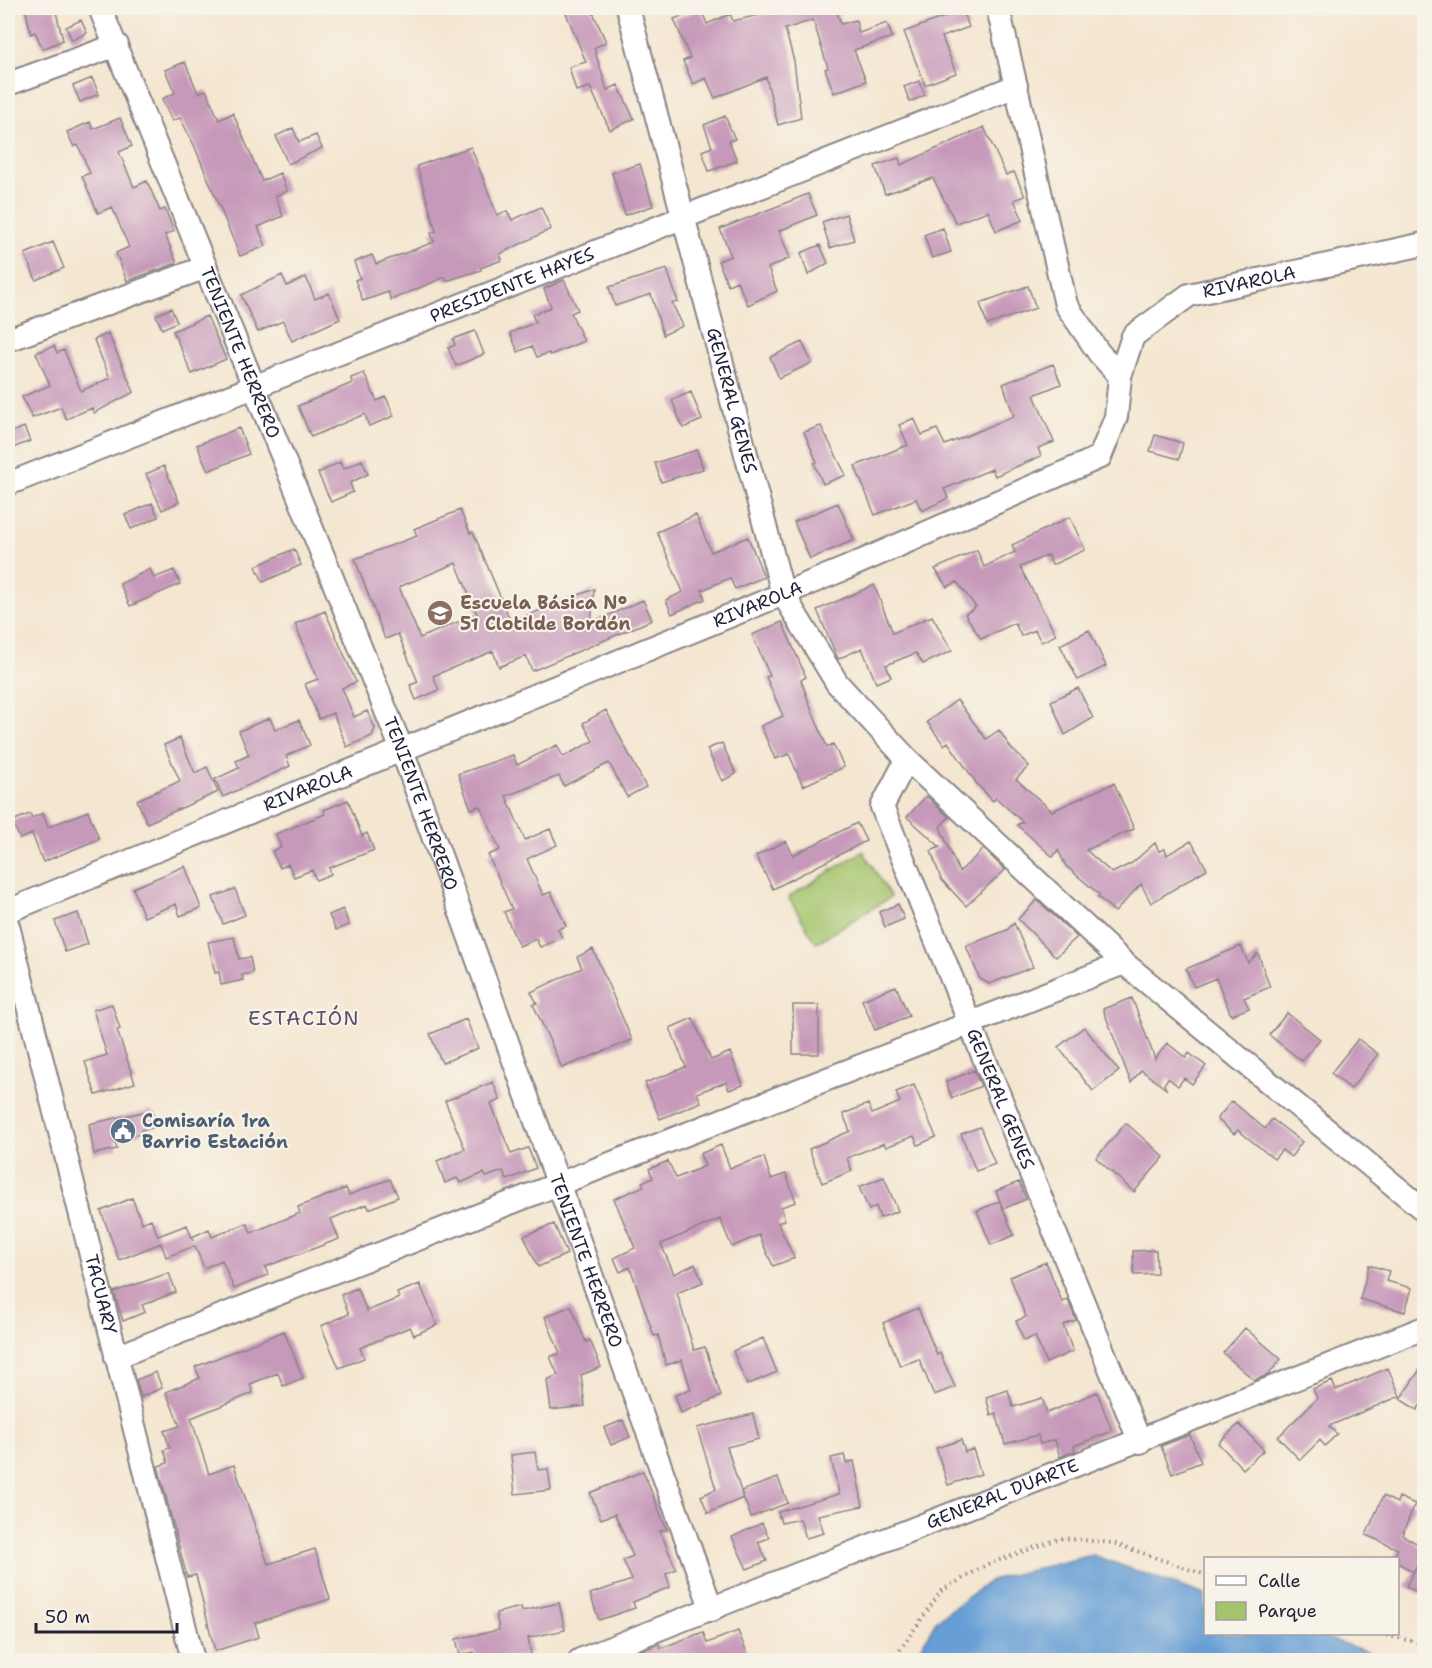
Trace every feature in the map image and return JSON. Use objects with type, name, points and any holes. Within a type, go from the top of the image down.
[{"type":"street","name":"TENIENTE HERRERO","points":[[100,8],[402,750],[712,1610]]},
{"type":"street","name":"GENERAL GENES","points":[[628,8],[783,594],[837,684],[907,759],[1124,963],[1425,1210]]},
{"type":"street","points":[[998,8],[1066,305],[1099,353],[1120,376]]},
{"type":"street","points":[[8,84],[117,45]]},
{"type":"street","name":"PRESIDENTE HAYES","points":[[8,484],[1016,87]]},
{"type":"street","name":"RIVAROLA","points":[[8,910],[783,594],[1100,457],[1116,417],[1120,376],[1133,336],[1189,295],[1425,244]]},
{"type":"street","points":[[8,340],[206,267]]},
{"type":"street","name":"GENERAL GENES","points":[[907,759],[882,807],[1140,1442]]},
{"type":"street","name":"TACUARY","points":[[8,926],[193,1660]]},
{"type":"street","points":[[116,1357],[1124,963]]},
{"type":"street","name":"GENERAL DUARTE","points":[[580,1660],[1140,1442],[1425,1328]]},
{"type":"path","points":[[893,1660],[941,1591],[988,1564],[1061,1538],[1113,1543],[1204,1574]]},
{"type":"path","points":[[1385,1635],[1425,1644]]},
{"type":"green space","points":[[863,851],[891,897],[816,943],[788,897]]},
{"type":"water","points":[[1092,1555],[1204,1595],[1204,1635],[1318,1635],[1392,1660],[913,1660],[936,1621],[991,1580]]},
{"type":"building","points":[[25,8],[55,8],[63,40],[43,49],[35,32],[31,34]]},
{"type":"building","points":[[564,8],[591,8],[606,42],[594,48],[607,90],[618,85],[634,119],[610,130],[590,87],[576,91],[569,67],[586,62]]},
{"type":"building","points":[[790,8],[843,8],[844,11],[837,13],[841,24],[856,20],[859,33],[887,23],[892,37],[854,50],[866,81],[834,93],[825,69],[828,68],[813,20],[785,29],[794,61],[801,118],[778,125],[766,77],[715,98],[706,78],[693,84],[683,61],[690,58],[674,19],[701,9],[707,24],[730,14],[733,21]]},
{"type":"building","points":[[963,10],[969,27],[942,37],[956,73],[925,85],[904,32]]},
{"type":"building","points":[[81,20],[87,33],[72,40],[66,27]]},
{"type":"building","points":[[185,62],[198,93],[206,90],[219,120],[233,113],[262,181],[280,173],[287,191],[275,196],[283,216],[258,227],[266,246],[240,256],[194,145],[180,118],[172,121],[162,99],[175,93],[165,70]]},
{"type":"building","points":[[92,78],[99,94],[80,102],[73,86]]},
{"type":"building","points":[[919,81],[925,95],[910,102],[904,87]]},
{"type":"building","points":[[725,116],[735,139],[729,141],[737,161],[709,171],[702,151],[712,147],[704,125]]},
{"type":"building","points":[[120,118],[132,146],[119,152],[134,187],[147,181],[160,211],[165,209],[174,231],[165,235],[177,263],[127,281],[116,253],[129,247],[112,207],[98,213],[82,176],[90,173],[78,145],[74,147],[67,132],[90,122],[93,129]]},
{"type":"building","points":[[984,127],[1006,175],[1014,172],[1025,196],[1014,200],[1023,220],[996,231],[988,211],[956,223],[933,178],[885,194],[875,166],[899,158],[901,165]]},
{"type":"building","points":[[293,128],[299,142],[316,135],[322,148],[288,164],[276,136]]},
{"type":"building","points":[[471,147],[497,215],[507,211],[512,220],[541,207],[551,229],[500,254],[502,260],[480,268],[481,270],[446,281],[445,277],[391,300],[388,292],[363,301],[355,280],[360,278],[354,262],[372,255],[376,264],[434,242],[431,233],[436,231],[417,166]]},
{"type":"building","points":[[640,164],[653,206],[625,215],[612,173]]},
{"type":"building","points":[[808,194],[817,215],[779,231],[790,258],[768,268],[777,291],[748,305],[737,281],[728,285],[718,261],[731,256],[720,229]]},
{"type":"building","points":[[846,214],[854,240],[830,248],[822,222]]},
{"type":"building","points":[[943,228],[951,252],[932,258],[924,235]]},
{"type":"building","points":[[53,242],[64,268],[36,280],[25,254]]},
{"type":"building","points":[[820,245],[828,263],[808,275],[801,253]]},
{"type":"building","points":[[667,269],[678,302],[672,303],[683,326],[663,335],[651,294],[615,306],[609,287]]},
{"type":"building","points":[[282,275],[287,286],[306,277],[315,299],[329,293],[340,319],[292,341],[283,321],[258,332],[241,295]]},
{"type":"building","points":[[564,280],[578,310],[571,313],[584,341],[550,355],[549,353],[537,357],[532,346],[518,352],[510,333],[536,322],[532,315],[551,307],[544,289]]},
{"type":"building","points":[[1028,286],[1036,308],[987,325],[980,303]]},
{"type":"building","points":[[171,308],[177,322],[162,329],[156,315]]},
{"type":"building","points":[[207,316],[226,359],[192,374],[173,331]]},
{"type":"building","points":[[475,331],[484,354],[456,366],[448,348],[455,345],[453,339]]},
{"type":"building","points":[[108,333],[134,392],[94,413],[92,408],[66,419],[61,407],[32,418],[22,397],[50,385],[36,353],[54,346],[57,353],[64,350],[81,391],[110,378],[94,340]]},
{"type":"building","points":[[802,342],[812,363],[779,378],[770,357]]},
{"type":"building","points":[[1053,364],[1061,384],[1034,395],[1054,442],[1038,448],[1041,456],[995,476],[992,469],[944,489],[948,498],[922,511],[916,499],[875,515],[855,466],[908,445],[899,425],[914,418],[922,435],[937,429],[945,445],[1014,416],[1003,384]]},
{"type":"building","points":[[364,373],[377,401],[386,397],[394,416],[369,426],[365,414],[311,437],[298,406],[352,383],[351,378]]},
{"type":"building","points":[[691,392],[702,420],[683,428],[672,400]]},
{"type":"building","points":[[821,426],[846,475],[823,484],[814,463],[817,462],[804,432]]},
{"type":"building","points":[[24,427],[30,441],[13,448],[8,434]]},
{"type":"building","points":[[239,428],[249,454],[208,471],[197,445]]},
{"type":"building","points":[[1155,435],[1183,443],[1179,459],[1150,451]]},
{"type":"building","points":[[697,450],[703,469],[661,482],[655,463]]},
{"type":"building","points":[[362,460],[368,474],[350,483],[353,492],[331,502],[318,473],[340,462],[343,469]]},
{"type":"building","points":[[164,466],[179,502],[162,510],[146,474]]},
{"type":"building","points":[[152,503],[158,517],[131,529],[125,515]]},
{"type":"building","points":[[838,503],[854,540],[810,559],[794,522]]},
{"type":"building","name":"Escuela Básica Nº 51 Clotilde Bordón","points":[[460,510],[470,533],[473,532],[511,622],[594,589],[591,623],[643,600],[652,620],[532,671],[526,656],[499,667],[493,651],[433,676],[439,690],[416,700],[410,685],[418,682],[398,634],[385,639],[355,559],[417,536],[414,529]],"holes":[[[456,563],[477,614],[420,638],[399,587]]]},
{"type":"building","points":[[696,515],[711,552],[748,537],[764,577],[735,589],[730,578],[702,590],[705,599],[672,614],[666,600],[683,592],[657,532]]},
{"type":"building","points":[[1070,517],[1085,550],[1052,565],[1048,555],[1020,567],[1056,635],[1041,642],[1035,630],[1021,636],[1015,623],[981,639],[965,614],[976,607],[957,582],[947,587],[935,569],[977,550],[984,567],[1015,552],[1012,545]]},
{"type":"building","points":[[294,549],[301,565],[263,582],[256,566]]},
{"type":"building","points":[[150,569],[154,578],[174,570],[180,584],[130,606],[120,584]]},
{"type":"building","points":[[874,585],[893,633],[932,616],[952,651],[923,664],[916,653],[886,665],[891,677],[876,683],[862,648],[838,659],[817,610]]},
{"type":"building","points":[[325,611],[356,682],[342,688],[354,717],[367,711],[375,728],[372,736],[347,747],[333,713],[319,719],[305,684],[318,679],[295,624]]},
{"type":"building","points":[[782,622],[806,677],[801,680],[827,747],[833,744],[844,767],[803,786],[789,754],[775,759],[761,726],[783,716],[766,677],[770,676],[752,635]]},
{"type":"building","points":[[1089,630],[1106,666],[1078,680],[1060,645]]},
{"type":"building","points":[[1078,688],[1093,718],[1065,735],[1051,701]]},
{"type":"building","points":[[957,700],[986,739],[999,730],[1011,748],[1029,766],[1016,779],[1052,811],[1114,783],[1134,829],[1086,850],[1112,873],[1132,863],[1155,843],[1159,851],[1165,849],[1167,855],[1191,841],[1207,869],[1151,903],[1141,884],[1115,912],[1098,897],[1100,895],[1066,866],[1058,850],[1053,857],[1017,825],[1023,822],[996,798],[993,801],[977,784],[948,742],[944,745],[927,722]]},
{"type":"building","points":[[606,710],[646,787],[627,797],[609,763],[564,786],[559,776],[506,796],[525,840],[550,829],[557,845],[527,859],[543,895],[551,892],[566,926],[558,929],[562,938],[540,947],[536,939],[519,946],[504,912],[512,909],[488,855],[500,850],[480,806],[471,809],[458,774],[513,755],[517,765],[557,745],[563,757],[593,741],[583,723]]},
{"type":"building","points":[[270,718],[275,730],[299,720],[310,745],[286,756],[290,766],[223,797],[215,779],[239,768],[236,761],[249,755],[239,731]]},
{"type":"building","points":[[180,738],[195,773],[207,767],[218,792],[147,823],[137,800],[180,781],[164,745]]},
{"type":"building","points":[[722,743],[736,774],[722,781],[707,749]]},
{"type":"building","points":[[926,796],[949,817],[940,827],[959,872],[984,849],[1005,870],[966,906],[941,879],[931,851],[940,847],[907,817]]},
{"type":"building","points":[[348,800],[362,836],[367,833],[374,850],[329,868],[331,874],[316,880],[312,870],[294,877],[288,864],[280,868],[272,851],[281,847],[276,834],[325,814],[324,810]]},
{"type":"building","points":[[88,811],[99,839],[43,862],[32,834],[20,839],[12,821],[30,814],[32,818],[43,813],[48,827]]},
{"type":"building","points":[[857,823],[866,841],[773,889],[756,856],[786,841],[793,855]]},
{"type":"building","points":[[185,866],[201,908],[180,916],[176,904],[144,917],[133,888]]},
{"type":"building","points":[[235,889],[245,915],[223,924],[213,897]]},
{"type":"building","points":[[1037,900],[1077,937],[1056,957],[1018,919]]},
{"type":"building","points":[[898,904],[904,919],[885,927],[879,912]]},
{"type":"building","points":[[343,909],[349,925],[336,930],[329,915]]},
{"type":"building","points":[[78,913],[88,944],[65,952],[55,921]]},
{"type":"building","points":[[1014,923],[1033,967],[989,984],[980,979],[966,946],[1007,930]]},
{"type":"building","points":[[234,937],[239,959],[250,957],[253,973],[242,975],[243,980],[221,985],[219,972],[215,973],[208,942]]},
{"type":"building","points":[[1241,946],[1248,963],[1258,953],[1270,987],[1244,998],[1249,1008],[1231,1015],[1216,978],[1194,987],[1186,969]]},
{"type":"building","points":[[593,949],[632,1040],[562,1068],[533,1004],[537,1003],[531,992],[582,968],[577,957]]},
{"type":"building","points":[[896,986],[909,1016],[875,1030],[862,1000]]},
{"type":"building","points":[[1132,998],[1155,1059],[1167,1043],[1186,1058],[1189,1053],[1206,1066],[1192,1084],[1184,1078],[1178,1086],[1168,1078],[1164,1084],[1166,1089],[1141,1070],[1131,1083],[1103,1009]]},
{"type":"building","points":[[112,1004],[120,1029],[117,1030],[135,1083],[96,1095],[85,1062],[107,1055],[93,1010]]},
{"type":"building","points":[[793,1005],[819,1005],[819,1054],[793,1054]]},
{"type":"building","points":[[1287,1013],[1320,1039],[1302,1061],[1269,1035]]},
{"type":"building","points":[[693,1018],[711,1060],[730,1052],[743,1085],[729,1090],[726,1082],[697,1093],[701,1102],[660,1119],[645,1083],[686,1067],[670,1028]]},
{"type":"building","points":[[466,1019],[478,1048],[442,1063],[430,1034]]},
{"type":"building","points":[[1084,1027],[1119,1071],[1093,1091],[1058,1047]]},
{"type":"building","points":[[1358,1039],[1378,1054],[1351,1089],[1331,1073]]},
{"type":"building","points":[[974,1070],[981,1086],[952,1098],[946,1082]]},
{"type":"building","points":[[493,1082],[500,1100],[491,1104],[511,1154],[528,1148],[536,1168],[507,1180],[503,1171],[486,1177],[484,1173],[460,1183],[457,1178],[445,1183],[437,1161],[465,1149],[445,1101]]},
{"type":"building","points":[[914,1085],[936,1137],[918,1145],[914,1136],[886,1147],[884,1143],[847,1158],[852,1171],[822,1183],[809,1149],[850,1131],[843,1114],[868,1104],[872,1114],[900,1102],[896,1092]]},
{"type":"building","points":[[1232,1101],[1265,1129],[1272,1119],[1302,1142],[1291,1157],[1282,1150],[1274,1159],[1238,1130],[1234,1134],[1217,1119]]},
{"type":"building","points":[[152,1110],[156,1127],[141,1130],[141,1134],[115,1140],[117,1149],[94,1154],[89,1124]]},
{"type":"building","points":[[1126,1123],[1164,1157],[1134,1192],[1096,1158]]},
{"type":"building","points":[[980,1127],[995,1164],[976,1171],[961,1134]]},
{"type":"building","points":[[721,1145],[730,1168],[764,1157],[771,1179],[786,1174],[796,1202],[781,1207],[785,1220],[778,1223],[794,1258],[773,1266],[759,1235],[732,1247],[720,1219],[661,1244],[674,1274],[695,1264],[703,1282],[677,1293],[694,1350],[705,1347],[721,1396],[681,1413],[675,1395],[691,1390],[682,1360],[666,1365],[658,1335],[654,1336],[630,1267],[620,1272],[614,1258],[635,1248],[614,1199],[644,1186],[642,1182],[653,1178],[649,1169],[668,1161],[676,1178],[705,1166],[700,1154]]},
{"type":"building","points":[[884,1177],[898,1211],[880,1218],[876,1206],[869,1210],[859,1187]]},
{"type":"building","points":[[390,1179],[398,1197],[369,1209],[367,1204],[331,1219],[339,1239],[265,1267],[268,1275],[234,1289],[222,1260],[204,1268],[195,1246],[166,1257],[161,1243],[119,1260],[101,1211],[132,1198],[142,1223],[151,1219],[158,1236],[187,1225],[193,1241],[192,1237],[209,1229],[212,1237],[247,1223],[251,1233],[300,1213],[298,1207],[346,1188],[349,1195]]},
{"type":"building","points":[[1019,1182],[1026,1199],[1003,1209],[996,1191]]},
{"type":"building","points":[[1000,1201],[1014,1235],[991,1245],[977,1211]]},
{"type":"building","points":[[554,1224],[567,1254],[538,1267],[524,1236]]},
{"type":"building","points":[[1156,1250],[1157,1274],[1134,1275],[1133,1251]]},
{"type":"building","points":[[1046,1262],[1062,1302],[1068,1300],[1076,1320],[1063,1325],[1073,1351],[1046,1363],[1035,1336],[1024,1341],[1016,1321],[1026,1317],[1010,1277]]},
{"type":"building","points":[[1369,1265],[1389,1271],[1386,1281],[1412,1288],[1405,1312],[1360,1299]]},
{"type":"building","points":[[169,1273],[176,1292],[142,1305],[145,1312],[123,1321],[114,1292]]},
{"type":"building","points":[[420,1284],[437,1325],[414,1335],[410,1327],[360,1348],[364,1358],[339,1368],[321,1326],[349,1314],[341,1295],[357,1288],[367,1311],[399,1298],[397,1293]]},
{"type":"building","points":[[571,1306],[586,1342],[590,1340],[601,1367],[581,1375],[585,1406],[551,1410],[547,1380],[558,1375],[550,1357],[560,1353],[545,1317]]},
{"type":"building","points":[[918,1308],[937,1355],[940,1353],[955,1387],[934,1395],[919,1359],[900,1366],[883,1323]]},
{"type":"building","points":[[1245,1328],[1281,1359],[1268,1375],[1254,1380],[1223,1353]]},
{"type":"building","points":[[284,1331],[303,1378],[283,1386],[278,1373],[250,1384],[253,1393],[191,1418],[209,1474],[234,1465],[268,1564],[315,1549],[330,1599],[255,1623],[259,1637],[215,1651],[196,1575],[187,1577],[158,1466],[168,1463],[164,1450],[170,1448],[164,1431],[180,1426],[166,1392],[200,1378],[195,1367]]},
{"type":"building","points":[[763,1338],[777,1372],[747,1385],[733,1351]]},
{"type":"building","points":[[1425,1362],[1425,1399],[1417,1410],[1400,1399]]},
{"type":"building","points":[[1388,1368],[1400,1396],[1329,1426],[1337,1434],[1325,1446],[1320,1440],[1300,1460],[1278,1437],[1317,1398],[1313,1389],[1332,1381],[1336,1390]]},
{"type":"building","points":[[156,1372],[162,1388],[141,1397],[136,1380]]},
{"type":"building","points":[[1008,1390],[1013,1407],[1042,1398],[1047,1413],[1097,1392],[1112,1431],[1074,1446],[1075,1451],[1060,1457],[1055,1440],[1040,1444],[1038,1435],[1005,1444],[996,1413],[991,1415],[986,1397]]},
{"type":"building","points":[[753,1414],[759,1439],[727,1447],[743,1498],[708,1513],[701,1496],[716,1489],[697,1428]]},
{"type":"building","points":[[623,1420],[630,1437],[611,1445],[604,1428]]},
{"type":"building","points":[[1239,1424],[1264,1450],[1243,1469],[1218,1443]]},
{"type":"building","points":[[1190,1435],[1201,1462],[1172,1474],[1161,1446]]},
{"type":"building","points":[[961,1440],[965,1452],[973,1449],[981,1474],[948,1485],[936,1448]]},
{"type":"building","points":[[535,1452],[538,1470],[548,1469],[551,1490],[515,1494],[511,1455]]},
{"type":"building","points":[[844,1455],[846,1463],[854,1461],[863,1506],[818,1515],[824,1533],[806,1538],[800,1519],[781,1523],[778,1512],[839,1494],[831,1458]]},
{"type":"building","points":[[643,1471],[667,1530],[660,1531],[676,1569],[666,1574],[670,1587],[633,1602],[635,1608],[599,1620],[590,1594],[632,1580],[623,1560],[633,1556],[615,1514],[601,1519],[590,1493]]},
{"type":"building","points":[[778,1478],[788,1503],[751,1517],[741,1491]]},
{"type":"building","points":[[1383,1496],[1397,1503],[1399,1497],[1415,1504],[1402,1535],[1425,1548],[1425,1597],[1406,1586],[1421,1559],[1413,1572],[1399,1564],[1399,1557],[1394,1557],[1398,1549],[1366,1535]]},
{"type":"building","points":[[762,1523],[769,1538],[758,1542],[767,1561],[747,1569],[732,1537]]},
{"type":"building","points":[[559,1603],[565,1630],[528,1638],[531,1654],[500,1660],[476,1660],[474,1652],[460,1655],[456,1639],[499,1630],[496,1613],[521,1607],[522,1611]]},
{"type":"building","points":[[738,1631],[750,1660],[629,1660],[627,1656],[659,1644],[661,1648],[703,1632],[707,1643]]},
{"type":"place","name":"Escuela Básica Nº 51 Clotilde Bordón","points":[[440,613]]},
{"type":"place","name":"Comisaría 1ra Barrio Estación","points":[[123,1131]]},
{"type":"district","name":"ESTACIÓN","points":[[304,1018]]}]
